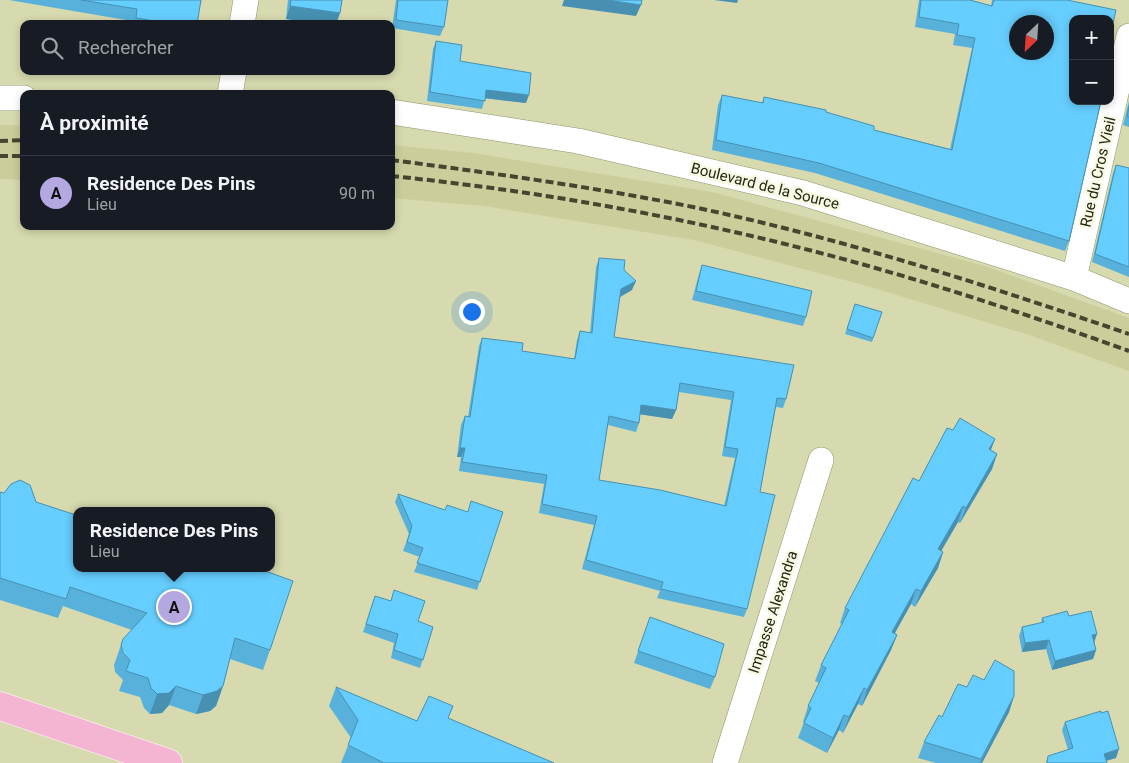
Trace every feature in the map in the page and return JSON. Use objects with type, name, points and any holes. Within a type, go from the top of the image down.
[{"type":"main road","points":[[0,706],[168,763]]},
{"type":"street","points":[[243,20],[246,0]]},
{"type":"street","name":"Rue du Cros Vieil","points":[[1074,278],[1129,41]]},
{"type":"street","points":[[231,90],[233,75]]},
{"type":"street","points":[[0,98],[20,98]]},
{"type":"street","name":"Boulevard de la Source","points":[[395,113],[578,141],[803,193],[1074,278],[1129,301]]},
{"type":"street","name":"Impasse Alexandra","points":[[725,763],[821,460]]},
{"type":"shaded area","points":[[0,125],[20,125],[20,180],[0,179]]},
{"type":"shaded area","points":[[395,145],[473,153],[712,192],[985,266],[1129,318],[1129,371],[1029,335],[867,286],[694,240],[484,206],[395,198]]},
{"type":"building","points":[[81,0],[201,0],[198,20],[149,20],[136,18],[137,9]]},
{"type":"building","points":[[291,0],[342,0],[340,13],[290,6]]},
{"type":"building","points":[[398,0],[448,0],[444,27],[396,20]]},
{"type":"building","points":[[607,0],[642,0],[641,5]]},
{"type":"building","points":[[921,0],[970,0],[992,6],[994,0],[1067,0],[1116,10],[1114,19],[1114,15],[1069,15],[1069,105],[1100,105],[1069,241],[819,163],[716,140],[722,95],[763,103],[764,97],[826,110],[826,112],[874,126],[874,130],[952,150],[975,38],[957,35],[959,24],[919,17]]},
{"type":"building","points":[[436,41],[462,45],[460,61],[531,73],[529,95],[486,90],[485,101],[430,92]]},
{"type":"building","points":[[1116,165],[1129,168],[1129,267],[1095,254]]},
{"type":"building","points":[[599,258],[625,260],[624,270],[636,281],[621,289],[614,337],[794,365],[786,399],[777,398],[760,492],[775,495],[747,609],[661,589],[663,582],[586,560],[597,516],[542,504],[547,475],[462,462],[465,448],[460,448],[465,416],[470,417],[482,338],[523,343],[522,351],[575,359],[580,331],[592,333]],"holes":[[[680,383],[734,392],[725,447],[738,449],[726,506],[660,490],[599,480],[609,416],[639,423],[641,405],[676,410]]]},
{"type":"building","points":[[702,265],[812,291],[806,317],[696,291]]},
{"type":"building","points":[[855,304],[882,312],[873,338],[847,329]]},
{"type":"building","points":[[960,418],[995,439],[989,449],[997,454],[966,508],[963,506],[938,549],[943,552],[921,591],[916,589],[892,632],[897,635],[867,690],[864,688],[849,717],[844,715],[833,738],[804,723],[811,708],[808,706],[826,668],[821,665],[849,610],[845,608],[913,478],[919,481],[947,428],[953,430]]},
{"type":"building","points":[[20,480],[30,485],[36,502],[73,514],[73,572],[268,572],[293,581],[270,650],[235,638],[223,686],[217,691],[203,695],[176,686],[169,693],[157,694],[151,688],[148,678],[126,671],[130,660],[123,653],[121,645],[123,639],[147,613],[70,587],[66,599],[0,578],[0,492],[4,493],[11,484]]},
{"type":"building","points":[[398,494],[445,510],[447,505],[468,512],[471,501],[503,512],[480,582],[417,563],[423,548],[407,542],[412,526]]},
{"type":"building","points":[[394,590],[425,601],[418,621],[433,627],[423,660],[394,650],[398,634],[366,624],[375,596],[391,601]]},
{"type":"building","points":[[1067,611],[1069,616],[1091,611],[1097,634],[1092,635],[1096,650],[1055,661],[1049,640],[1025,643],[1022,627],[1044,622],[1042,618]]},
{"type":"building","points":[[650,617],[724,644],[715,677],[638,651]]},
{"type":"building","points":[[995,660],[1014,671],[1014,696],[981,759],[924,742],[939,715],[942,717],[958,684],[967,687],[973,675],[984,680]]},
{"type":"building","points":[[336,687],[417,721],[429,696],[453,706],[448,718],[554,763],[383,763],[348,745],[358,720]]},
{"type":"building","points":[[1101,711],[1101,713],[1108,711],[1119,749],[1104,754],[1107,763],[1047,763],[1048,756],[1073,748],[1065,722]]},
{"type":"railway","points":[[0,141],[20,140]]},
{"type":"railway","points":[[0,156],[20,156]]},
{"type":"railway","points":[[395,161],[580,187],[748,219],[913,264],[1129,334]]},
{"type":"railway","points":[[395,176],[494,188],[598,204],[751,236],[843,259],[925,283],[1048,322],[1129,351]]},
{"type":"place","name":"Residence Des Pins","points":[[174,607]]}]
